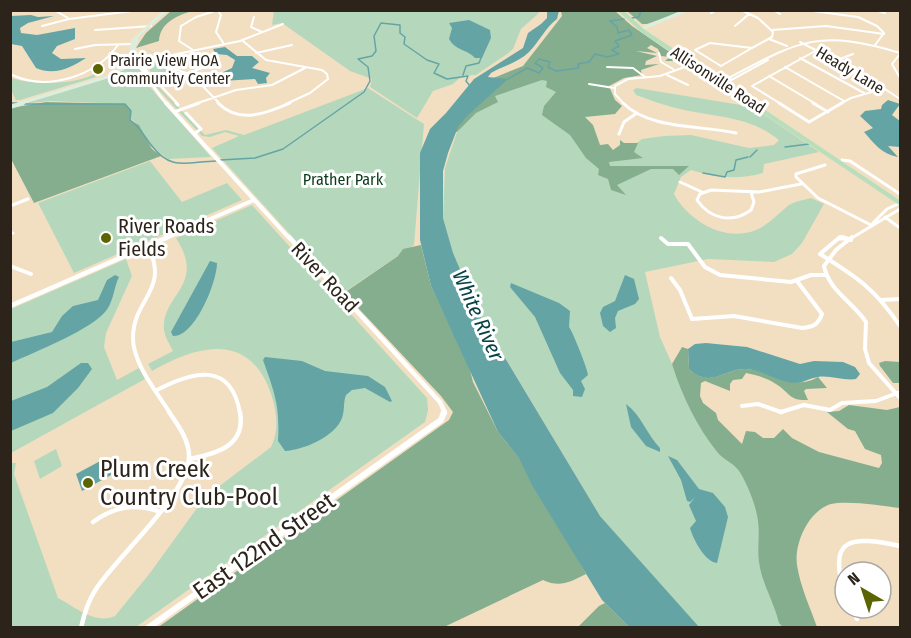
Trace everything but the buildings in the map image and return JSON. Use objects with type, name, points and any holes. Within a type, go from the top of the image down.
[{"type":"main road","points":[[130,56],[133,44],[168,10]]},
{"type":"main road","name":"Allisonville Road","points":[[620,10],[641,29],[900,202]]},
{"type":"main road","points":[[641,29],[687,10]]},
{"type":"main road","points":[[133,44],[137,54]]},
{"type":"main road","points":[[128,64],[123,60],[130,56],[137,54],[146,57]]},
{"type":"main road","points":[[10,107],[97,81],[128,64],[140,62],[146,57]]},
{"type":"main road","name":"Allisonville Road","points":[[819,147],[842,160],[900,202]]},
{"type":"street","points":[[54,10],[69,19]]},
{"type":"street","points":[[42,26],[69,19],[140,10]]},
{"type":"street","points":[[711,13],[717,10]]},
{"type":"street","points":[[741,10],[772,30],[826,26],[884,34]]},
{"type":"street","points":[[772,10],[780,14]]},
{"type":"street","points":[[805,10],[831,12],[868,22],[884,34]]},
{"type":"street","points":[[875,10],[885,13]]},
{"type":"street","points":[[193,51],[179,41],[181,27],[192,18],[217,11],[221,15],[216,32],[224,44]]},
{"type":"street","points":[[735,26],[750,14]]},
{"type":"street","points":[[254,17],[251,27],[262,32]]},
{"type":"street","points":[[140,62],[243,40],[283,24]]},
{"type":"street","points":[[96,30],[150,26]]},
{"type":"street","points":[[752,48],[710,43],[695,50],[721,66],[768,39],[773,35],[772,30]]},
{"type":"street","points":[[875,45],[884,34]]},
{"type":"street","points":[[722,83],[800,42],[835,38],[875,45],[900,54],[892,64],[900,78]]},
{"type":"street","points":[[768,39],[789,47]]},
{"type":"street","points":[[188,73],[233,114],[253,116],[296,100],[327,80],[325,72],[269,61],[243,40]]},
{"type":"street","name":"Heady Lane","points":[[800,42],[836,60],[900,99]]},
{"type":"street","points":[[75,49],[93,45],[133,44]]},
{"type":"street","points":[[10,74],[32,82],[64,79],[90,69],[113,53],[118,45]]},
{"type":"street","points":[[256,52],[292,45]]},
{"type":"street","points":[[817,50],[752,86],[809,123],[845,101],[882,89]]},
{"type":"street","points":[[659,53],[661,62],[674,70]]},
{"type":"street","points":[[836,60],[853,54]]},
{"type":"street","points":[[146,57],[159,59],[172,70],[188,73],[213,64]]},
{"type":"street","points":[[801,58],[865,93]]},
{"type":"street","name":"River Road","points":[[140,62],[151,86],[445,409],[442,419],[379,464]]},
{"type":"street","points":[[589,84],[614,88],[626,79],[667,74],[693,64]]},
{"type":"street","points":[[174,112],[239,90],[272,85],[306,67]]},
{"type":"street","points":[[607,67],[631,67],[641,71],[645,77]]},
{"type":"street","points":[[785,67],[845,101]]},
{"type":"street","points":[[667,74],[688,85]]},
{"type":"street","points":[[769,76],[828,112]]},
{"type":"street","points":[[151,86],[160,85],[178,105]]},
{"type":"street","points":[[614,88],[619,100],[638,113],[662,121],[709,126],[736,133]]},
{"type":"street","points":[[186,113],[201,129],[194,134]]},
{"type":"street","points":[[619,134],[624,122],[638,113]]},
{"type":"street","points":[[842,160],[850,161],[900,194]]},
{"type":"street","points":[[825,165],[796,174],[801,184],[818,198],[872,224]]},
{"type":"street","points":[[680,182],[702,192],[751,192],[801,184]]},
{"type":"street","points":[[702,192],[696,200],[702,209],[716,217],[733,219],[741,217],[753,207],[755,201],[751,192]]},
{"type":"street","points":[[10,206],[27,199]]},
{"type":"street","points":[[10,306],[254,200]]},
{"type":"street","points":[[899,395],[879,376],[866,356],[868,330],[866,322],[826,275],[824,266],[827,259],[900,202]]},
{"type":"street","points":[[883,216],[900,209]]},
{"type":"street","points":[[883,216],[900,228]]},
{"type":"street","points":[[851,240],[841,237],[820,252],[827,259],[862,280],[882,300],[900,326]]},
{"type":"street","points":[[661,238],[668,244],[688,244],[705,267],[720,275],[797,281],[811,276],[826,275]]},
{"type":"street","points":[[81,627],[96,589],[180,484],[189,459],[186,444],[135,351],[132,336],[135,322],[158,271],[156,259],[148,246]]},
{"type":"street","points":[[10,266],[22,268],[31,274]]},
{"type":"street","points":[[671,278],[680,290],[692,319],[711,315],[738,314],[802,328],[812,327],[819,322],[822,314],[797,281]]},
{"type":"street","points":[[882,300],[900,299]]},
{"type":"street","points":[[157,390],[185,376],[202,374],[220,377],[233,388],[242,421],[240,433],[232,444],[221,451],[189,459]]},
{"type":"street","points":[[742,406],[758,404],[784,413],[804,405],[830,410],[842,403],[880,400],[899,395]]},
{"type":"street","name":"East 122nd Street","points":[[148,627],[379,464]]},
{"type":"street","points":[[93,522],[108,511],[121,507],[142,506],[158,511]]},
{"type":"street","points":[[838,560],[846,544],[856,540],[868,539],[900,546]]},
{"type":"green space","points":[[274,10],[538,10],[539,13],[521,29],[513,49],[476,75],[462,76],[453,84],[433,91],[417,118],[370,87],[372,79],[350,71],[282,23],[272,25]]},
{"type":"green space","points":[[171,11],[192,11],[170,21],[162,29],[159,41],[136,48],[146,33]]},
{"type":"green space","points":[[561,11],[615,11],[632,26],[687,64],[681,65],[676,61],[665,61],[670,57],[661,56],[658,49],[651,45],[647,48],[657,53],[636,51],[657,56],[646,61],[645,65],[659,64],[641,70],[642,75],[624,78],[609,86],[615,100],[622,106],[615,114],[585,117],[593,125],[600,145],[608,144],[613,150],[620,145],[620,140],[624,143],[638,143],[634,152],[643,158],[609,162],[610,166],[689,166],[679,175],[673,169],[651,169],[617,185],[626,195],[611,190],[608,179],[598,175],[599,169],[586,158],[570,135],[542,115],[544,106],[556,92],[546,87],[547,81],[542,80],[495,96],[498,102],[476,113],[457,132],[451,131],[491,79],[523,66],[562,16]]},
{"type":"green space","points":[[627,11],[684,11],[642,24]]},
{"type":"green space","name":"Prather Park","points":[[139,46],[159,55],[157,61],[169,71],[156,77],[156,84],[205,135],[226,130],[244,135],[368,88],[424,124],[414,245],[343,293],[212,148],[239,136],[225,132],[210,137],[202,136],[154,85],[149,66],[157,55]]},
{"type":"green space","points":[[137,65],[149,86],[211,157],[168,159],[149,145],[139,125],[129,118],[131,111],[125,104],[49,101],[23,104],[107,78],[130,66]]},
{"type":"green space","points":[[94,74],[96,77],[20,100],[16,100],[11,90],[11,78],[53,83],[86,78]]},
{"type":"green space","points":[[545,76],[603,153],[629,149],[642,139],[664,136],[691,135],[749,148],[774,145],[779,140],[749,123],[680,109],[636,95],[633,90],[637,88],[753,107],[819,152],[764,164],[763,173],[745,177],[709,175],[691,170],[681,177],[674,194],[688,212],[708,227],[732,234],[756,230],[789,205],[797,202],[811,198],[824,204],[802,243],[792,254],[774,262],[708,259],[645,272],[660,337],[690,404],[739,465],[761,501],[796,627],[698,627],[600,516],[478,312],[455,262],[443,218],[445,168],[457,132],[476,110],[501,89]]},
{"type":"green space","points":[[46,102],[125,104],[131,111],[130,120],[139,125],[152,149],[161,156],[34,203],[11,159],[10,108]]},
{"type":"green space","name":"River Roads Fields","points":[[150,161],[182,202],[227,183],[242,200],[74,273],[38,203]]},
{"type":"green space","points":[[252,205],[427,398],[428,410],[425,422],[136,627],[11,628],[11,463],[16,463],[14,474],[58,598],[93,617],[108,618],[115,616],[150,573],[205,497],[271,447],[276,428],[274,403],[263,376],[252,362],[238,353],[222,349],[188,354],[152,371],[148,364],[173,351],[164,330],[165,318],[185,279],[187,268],[184,254],[176,238]]},
{"type":"green space","points":[[421,245],[431,286],[469,366],[473,382],[498,432],[525,465],[586,574],[560,584],[543,580],[444,627],[157,628],[449,420],[453,412],[441,396],[344,293],[398,256],[403,249]]},
{"type":"green space","points":[[126,259],[132,276],[106,333],[104,347],[117,380],[139,368],[145,379],[11,453],[11,309]]},
{"type":"green space","points":[[682,347],[688,349],[689,369],[704,377],[711,378],[746,369],[800,382],[818,377],[827,388],[806,389],[804,391],[808,400],[798,400],[772,381],[746,373],[742,379],[733,380],[730,384],[730,391],[705,381],[701,383],[700,396],[703,403],[716,413],[718,420],[742,444],[746,431],[755,432],[763,438],[774,438],[783,429],[792,438],[819,452],[879,468],[882,463],[881,455],[865,449],[855,431],[848,429],[827,412],[839,411],[849,405],[887,410],[900,407],[900,508],[856,503],[831,504],[809,521],[800,538],[797,557],[798,573],[817,627],[783,627],[779,623],[765,585],[758,557],[758,521],[752,497],[739,471],[710,443],[685,399],[672,364]]},
{"type":"green space","points":[[900,362],[900,383],[893,383],[880,366],[879,363]]},
{"type":"green space","points":[[56,449],[62,466],[40,479],[34,461]]},
{"type":"green space","points":[[605,603],[629,627],[578,627],[599,606]]},
{"type":"water","name":"White River","points":[[547,11],[559,11],[557,19],[525,55],[491,73],[488,77],[508,79],[458,127],[443,171],[443,218],[453,253],[480,316],[600,516],[699,627],[629,627],[602,600],[532,485],[519,458],[498,432],[431,286],[420,240],[420,153],[430,129],[474,79],[523,48],[528,33],[547,18]]},
{"type":"water","points":[[11,16],[54,16],[28,23],[20,28],[21,33],[37,35],[75,28],[75,39],[57,46],[52,53],[61,59],[86,58],[62,70],[49,71],[36,68],[22,46],[11,44]]},
{"type":"water","points":[[469,20],[490,30],[491,38],[482,58],[475,58],[455,46],[449,39],[452,28],[449,23]]},
{"type":"water","points":[[225,47],[237,56],[252,56],[259,62],[252,68],[270,73],[266,78],[267,83],[258,84],[255,79],[222,81],[219,74],[232,68],[235,60],[227,55],[216,54],[213,49]]},
{"type":"water","points":[[888,100],[900,104],[892,115],[900,121],[900,147],[888,146],[898,157],[874,144],[864,132],[873,128],[860,116],[865,111],[881,109]]},
{"type":"water","points":[[210,261],[217,263],[209,295],[189,328],[173,336],[171,332]]},
{"type":"water","points":[[115,275],[119,277],[112,300],[101,316],[78,332],[11,363],[11,342],[52,332],[62,316],[73,306],[98,300],[107,280]]},
{"type":"water","points":[[625,275],[634,279],[639,299],[635,304],[618,311],[615,318],[616,328],[610,332],[603,326],[600,313],[603,307],[615,301]]},
{"type":"water","points":[[511,283],[559,303],[570,311],[569,327],[588,375],[581,381],[585,389],[582,397],[573,396],[573,390],[560,373],[535,317],[510,287]]},
{"type":"water","points":[[695,344],[747,347],[800,364],[814,361],[843,362],[855,367],[860,374],[856,379],[823,377],[792,383],[753,370],[742,369],[716,377],[703,377],[689,369],[688,349]]},
{"type":"water","points":[[265,357],[302,361],[325,371],[368,376],[385,387],[392,401],[365,388],[352,390],[346,395],[342,418],[333,431],[309,445],[285,451],[278,441],[277,409],[274,391],[263,360]]},
{"type":"water","points":[[81,363],[88,363],[92,369],[78,388],[53,413],[11,431],[11,401],[47,387]]},
{"type":"water","points":[[626,404],[660,448],[660,452],[646,446],[631,427]]},
{"type":"water","points":[[668,456],[677,460],[699,489],[713,493],[725,507],[728,517],[717,563],[708,559],[694,538],[690,528],[696,521],[689,505],[695,497],[690,502],[687,501],[681,480]]},
{"type":"water","name":"Plum Creek Country Club-Pool","points":[[104,459],[113,474],[82,491],[76,474]]},
{"type":"waterway","points":[[632,18],[639,17],[641,10]]},
{"type":"waterway","points":[[508,79],[527,68],[539,73],[543,68],[535,63],[539,59],[550,62],[548,67],[556,71],[579,68],[578,64],[589,62],[595,54],[607,57],[619,54],[612,50],[619,46],[615,41],[632,35],[629,30],[618,33],[617,27],[610,21],[624,19]]},
{"type":"waterway","points":[[220,160],[255,158],[283,149],[364,92],[370,81],[368,67],[358,59],[372,56],[376,51],[374,36],[381,23],[400,25],[400,33],[405,37],[404,44],[427,60],[439,64],[434,73],[447,79],[468,76],[466,81],[470,86]]},
{"type":"waterway","points":[[463,75],[466,66],[479,63],[481,58]]},
{"type":"waterway","points":[[10,103],[18,103]]},
{"type":"waterway","points":[[23,104],[125,104],[131,111],[130,120],[166,159],[180,163],[216,161]]},
{"type":"waterway","points":[[785,147],[809,144]]},
{"type":"waterway","points":[[750,157],[757,150]]},
{"type":"waterway","points":[[703,173],[725,177],[727,172],[734,170],[736,160],[748,157]]},
{"type":"place","name":"Prairie View HOA Community Center","points":[[98,69]]},
{"type":"place","name":"River Roads Fields","points":[[106,238]]},
{"type":"place","name":"Plum Creek Country Club-Pool","points":[[88,483]]}]
